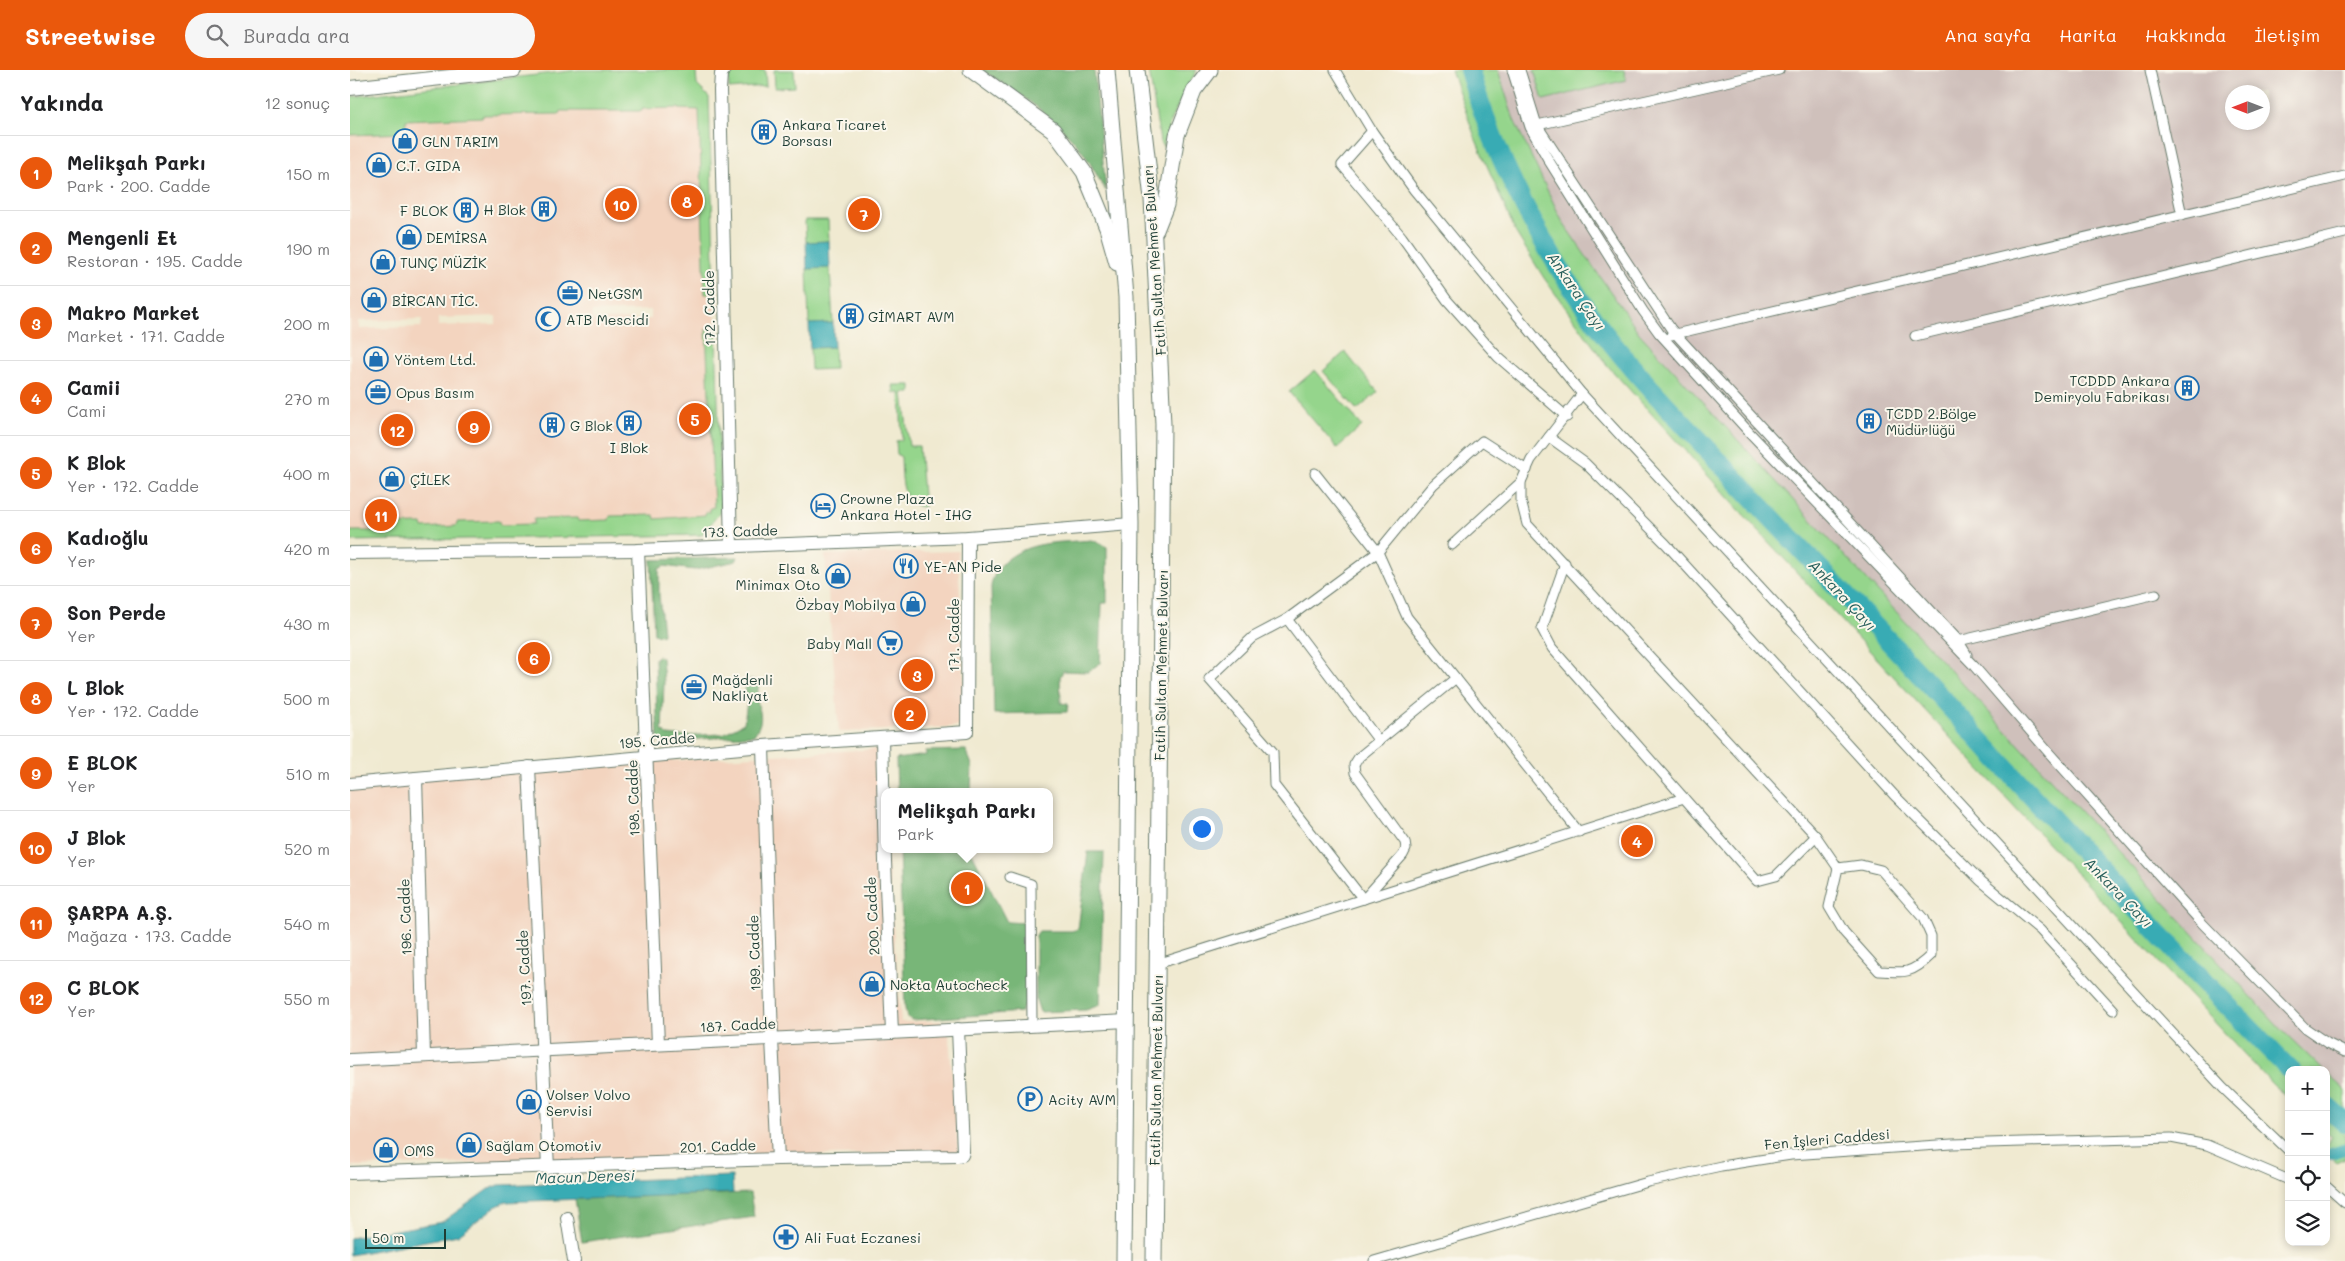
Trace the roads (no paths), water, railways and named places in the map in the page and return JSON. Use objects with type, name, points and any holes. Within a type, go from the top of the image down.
[{"type":"highway","points":[[971,70],[1053,130],[1084,172],[1107,228],[1126,297]]},
{"type":"highway","points":[[1107,70],[1126,297],[1131,524],[1124,1261]]},
{"type":"highway","points":[[1154,236],[1166,205],[1177,135],[1194,91],[1210,70]]},
{"type":"highway","name":"Fatih Sultan Mehmet Bulvarı","points":[[1138,77],[1152,199],[1163,424],[1154,1261]]},
{"type":"main road","points":[[350,88],[514,70]]},
{"type":"street","name":"172. Cadde","points":[[724,70],[721,74],[720,90],[731,546]]},
{"type":"street","points":[[1336,70],[1372,131],[1414,190],[1582,394],[2223,1088],[2285,1146]]},
{"type":"street","points":[[1512,70],[1549,162],[1643,312],[1748,432],[1955,642]]},
{"type":"street","points":[[1520,70],[1533,126],[1675,334],[1955,642],[2050,754],[2202,923],[2305,1028],[2327,1043],[2345,1052]]},
{"type":"street","points":[[1533,126],[1779,70]]},
{"type":"street","points":[[2150,70],[2182,215]]},
{"type":"street","points":[[1372,131],[1342,165],[1402,237],[1446,300],[1498,357],[1567,416]]},
{"type":"street","points":[[1663,337],[2345,176]]},
{"type":"street","points":[[1915,336],[2345,233]]},
{"type":"street","points":[[1452,545],[1521,482],[1549,437],[1582,394]]},
{"type":"street","points":[[1549,437],[1585,463],[1666,544],[1894,794],[1981,881],[2040,930],[2113,1010]]},
{"type":"street","points":[[1364,899],[1274,785],[1273,752],[1209,679],[1253,637],[1287,619],[1378,552],[1433,484],[1482,441],[1527,470]]},
{"type":"street","points":[[1315,473],[1378,552],[1407,617],[1579,832]]},
{"type":"street","points":[[1521,482],[1521,501],[1527,524],[1816,836],[1838,868],[1829,906],[1844,932],[1879,971],[1907,973],[1921,965],[1931,956],[1932,936],[1923,918],[1880,870],[1861,864],[1838,868]]},
{"type":"street","name":"173. Cadde","points":[[350,554],[638,550],[968,537],[1131,524]]},
{"type":"street","name":"171. Cadde","points":[[967,732],[968,537]]},
{"type":"street","name":"198. Cadde","points":[[638,550],[658,1044]]},
{"type":"street","points":[[1565,563],[1542,629],[1552,648],[1757,881],[1776,876],[1816,836]]},
{"type":"street","points":[[1955,642],[2156,594]]},
{"type":"street","points":[[1287,619],[1379,741]]},
{"type":"street","points":[[1364,899],[1403,855],[1406,849],[1405,842],[1355,773],[1354,765],[1359,757],[1456,678]]},
{"type":"street","name":"195. Cadde","points":[[350,784],[763,746],[967,732]]},
{"type":"street","name":"200. Cadde","points":[[882,738],[883,788]]},
{"type":"street","name":"199. Cadde","points":[[763,746],[772,1039],[778,1159]]},
{"type":"street","name":"197. Cadde","points":[[529,767],[548,1168]]},
{"type":"street","name":"196. Cadde","points":[[416,778],[424,1056]]},
{"type":"street","points":[[1157,964],[1684,798]]},
{"type":"street","name":"200. Cadde","points":[[885,853],[892,1033]]},
{"type":"street","points":[[1010,877],[1031,884],[1032,1026]]},
{"type":"street","name":"187. Cadde","points":[[350,1060],[1127,1022]]},
{"type":"street","name":"201. Cadde","points":[[350,1173],[962,1155],[958,1029]]},
{"type":"street","name":"Fen İşleri Caddesi","points":[[1374,1261],[1648,1182],[1721,1166],[1791,1154],[1943,1144],[2171,1138],[2207,1145],[2285,1178]]},
{"type":"street","points":[[2330,1190],[2344,1203]]},
{"type":"street","points":[[2330,1198],[2344,1203]]},
{"type":"street","points":[[567,1218],[574,1261]]},
{"type":"water","points":[[829,241],[830,268],[807,269],[806,242]]},
{"type":"water","points":[[833,323],[834,347],[810,348],[809,324]]},
{"type":"water","points":[[732,1176],[733,1193],[506,1202],[495,1207],[458,1235],[350,1255],[350,1238],[442,1222],[487,1190],[499,1185]]},
{"type":"waterway","name":"Ankara Çayı","points":[[1469,70],[1479,102],[1504,164],[1534,224],[1587,310],[1640,377],[1896,649],[2141,914],[2286,1066]]},
{"type":"waterway","name":"Ankara Çayı","points":[[2330,1110],[2345,1123]]},
{"type":"waterway","name":"Macun Deresi","points":[[2330,1154],[2345,1149]]},
{"type":"place","name":"Ankara Ticaret Borsası","points":[[764,132]]},
{"type":"place","name":"GLN TARIM","points":[[405,141]]},
{"type":"place","name":"C.T. GIDA","points":[[379,165]]},
{"type":"place","name":"L Blok","points":[[687,201]]},
{"type":"place","name":"J Blok","points":[[621,204]]},
{"type":"place","name":"H Blok","points":[[544,209]]},
{"type":"place","name":"F BLOK","points":[[466,210]]},
{"type":"place","name":"Son Perde","points":[[864,214]]},
{"type":"place","name":"DEMİRSA","points":[[409,237]]},
{"type":"place","name":"TUNÇ MÜZİK","points":[[383,262]]},
{"type":"place","name":"NetGSM","points":[[570,293]]},
{"type":"place","name":"BİRCAN TİC.","points":[[374,300]]},
{"type":"place","name":"GİMART AVM","points":[[851,316]]},
{"type":"place","name":"ATB Mescidi","points":[[548,319]]},
{"type":"place","name":"Yöntem Ltd.","points":[[376,359]]},
{"type":"place","name":"TCDDD Ankara Demiryolu Fabrikası","points":[[2187,388]]},
{"type":"place","name":"Opus Basım","points":[[378,392]]},
{"type":"place","name":"K Blok","points":[[695,419]]},
{"type":"place","name":"TCDD 2.Bölge Müdürlüğü","points":[[1869,421]]},
{"type":"place","name":"I Blok","points":[[629,423]]},
{"type":"place","name":"G Blok","points":[[552,425]]},
{"type":"place","name":"E BLOK","points":[[474,427]]},
{"type":"place","name":"C BLOK","points":[[397,430]]},
{"type":"place","name":"ÇİLEK","points":[[392,479]]},
{"type":"place","name":"Crowne Plaza Ankara Hotel - IHG","points":[[823,506]]},
{"type":"place","name":"ŞARPA A.Ş.","points":[[381,515]]},
{"type":"place","name":"YE-AN Pide","points":[[906,566]]},
{"type":"place","name":"Elsa & Minimax Oto","points":[[838,576]]},
{"type":"place","name":"Özbay Mobilya","points":[[913,604]]},
{"type":"place","name":"Baby Mall","points":[[890,643]]},
{"type":"place","name":"Kadıoğlu","points":[[534,658]]},
{"type":"place","name":"Makro Market","points":[[917,675]]},
{"type":"place","name":"Mağdenli Nakliyat","points":[[694,687]]},
{"type":"place","name":"Mengenli Et","points":[[910,714]]},
{"type":"place","name":"Camii","points":[[1637,841]]},
{"type":"place","name":"Melikşah Parkı","points":[[967,888]]},
{"type":"place","name":"Nokta Autocheck","points":[[872,984]]},
{"type":"place","name":"Acity AVM","points":[[1030,1099]]},
{"type":"place","name":"Volser Volvo Servisi","points":[[529,1102]]},
{"type":"place","name":"Sağlam Otomotiv","points":[[469,1145]]},
{"type":"place","name":"OMS","points":[[386,1150]]},
{"type":"place","name":"Ali Fuat Eczanesi","points":[[786,1237]]}]
